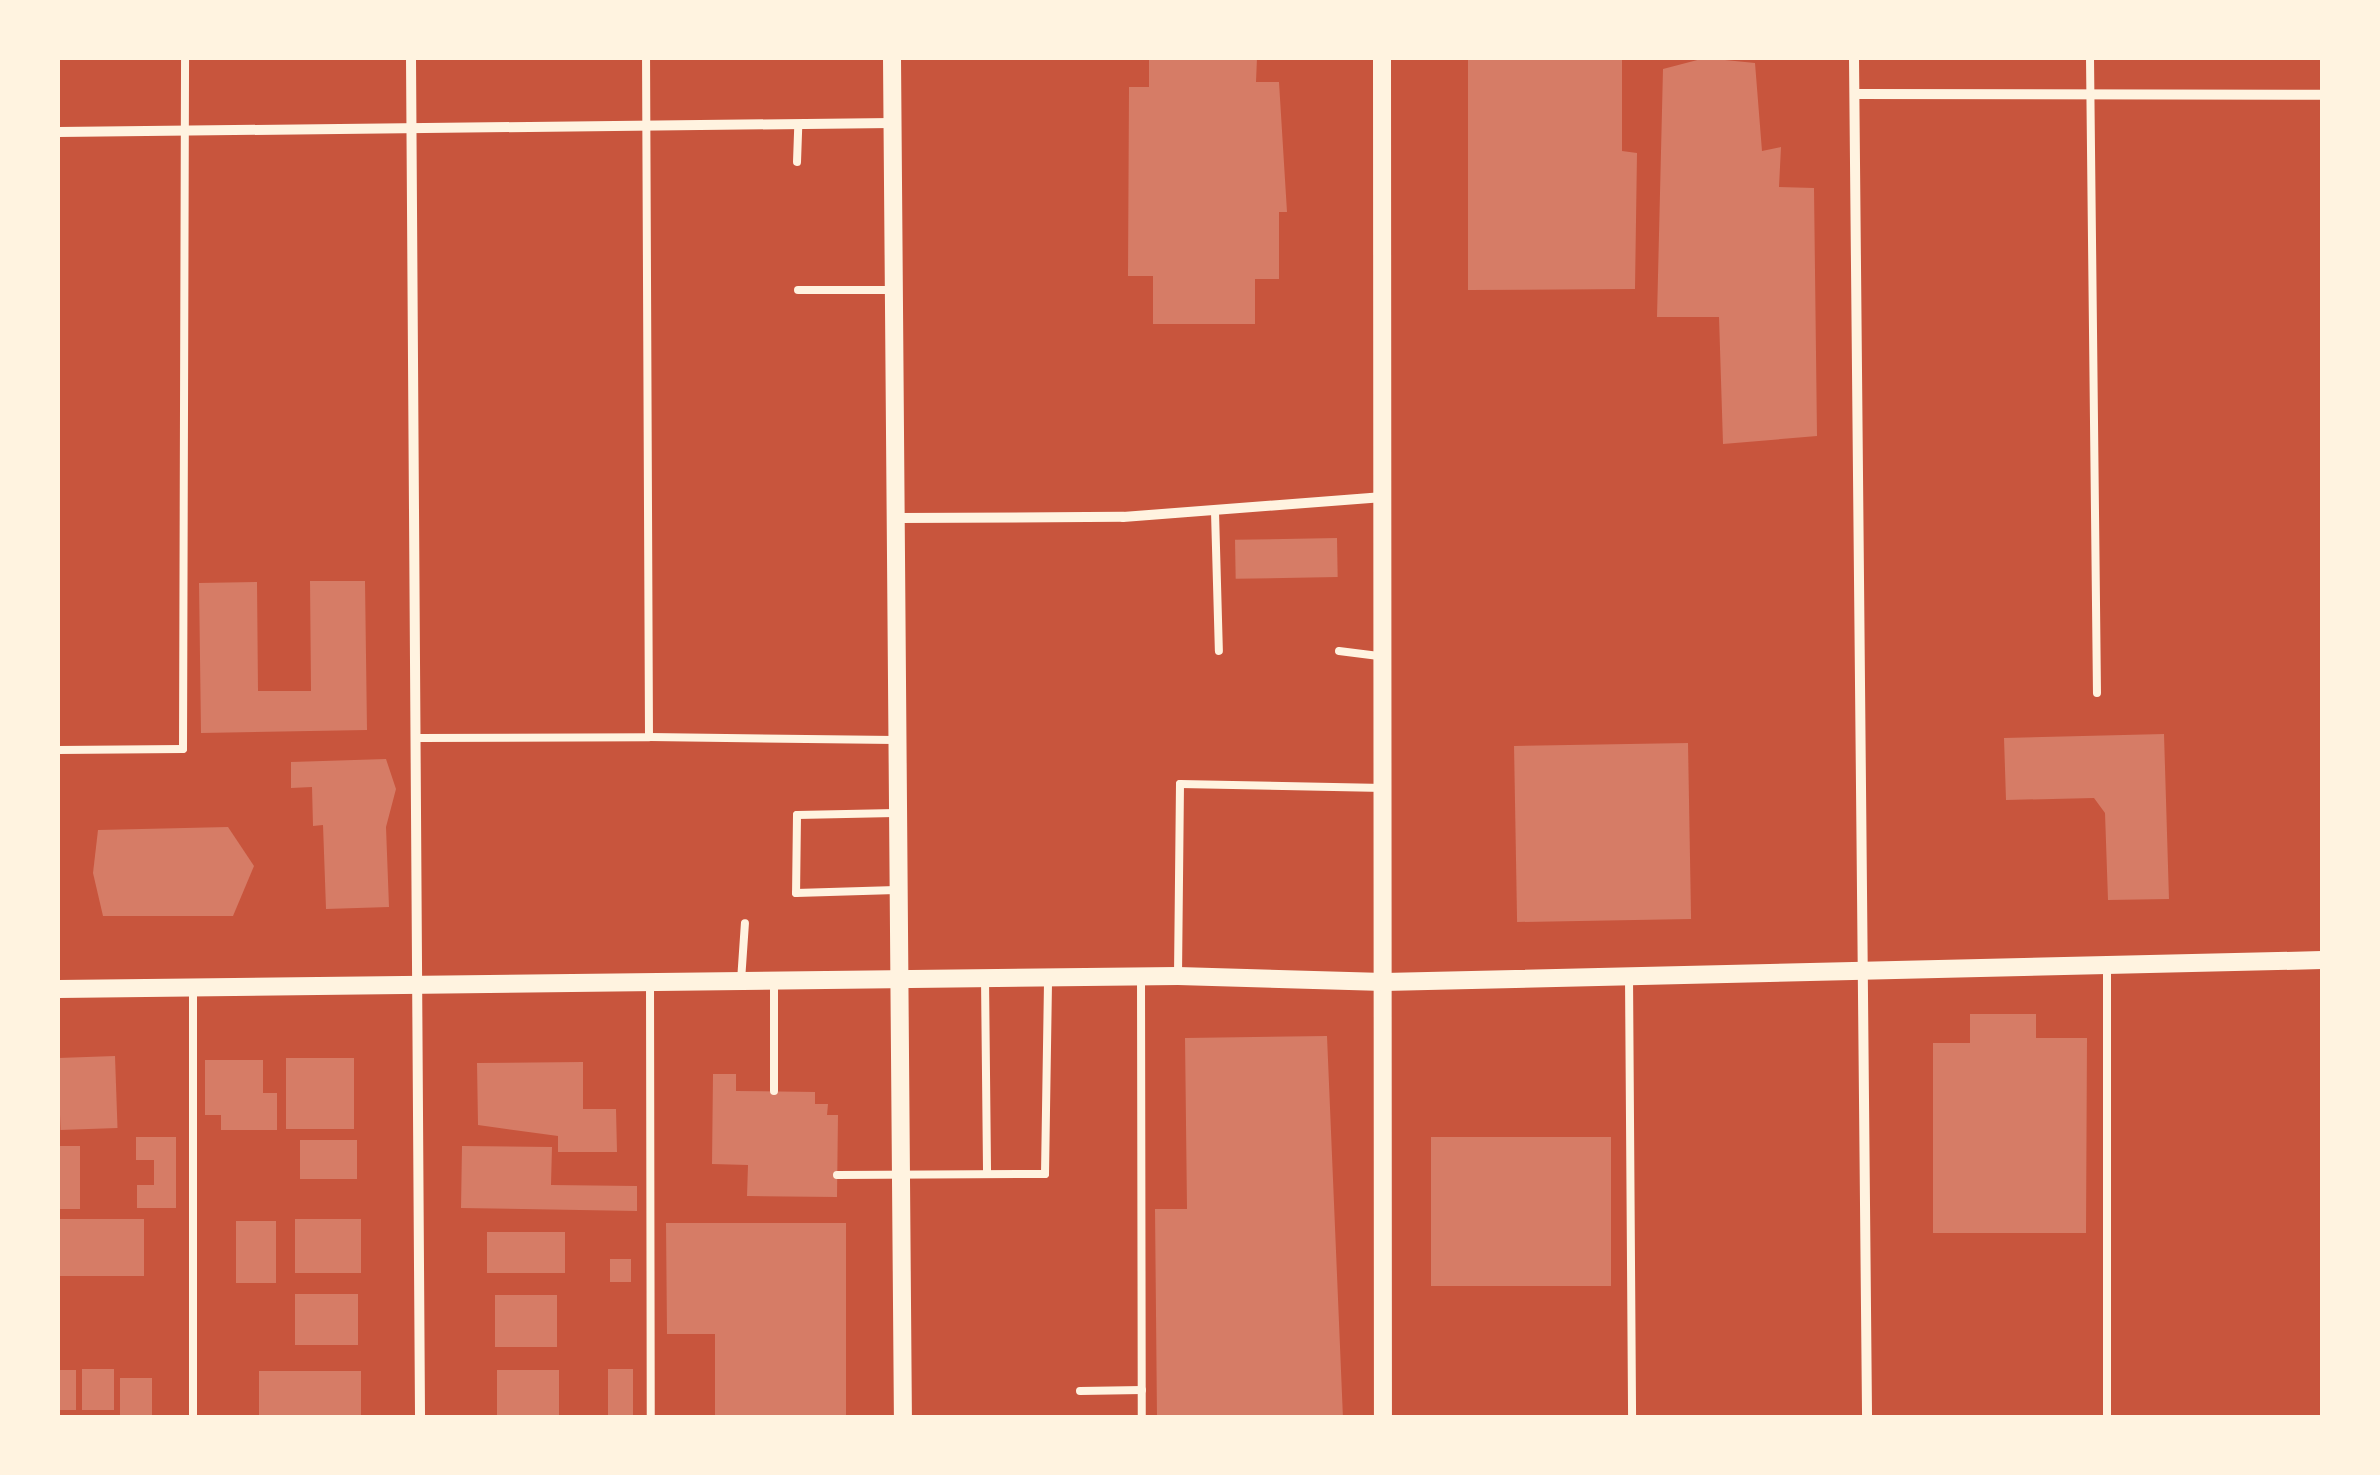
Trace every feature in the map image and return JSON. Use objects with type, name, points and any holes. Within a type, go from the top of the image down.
[{"type":"street","points":[[410,58],[422,985],[420,1418]]},
{"type":"street","points":[[892,58],[899,518],[903,1418]]},
{"type":"street","points":[[1382,58],[1383,1418]]},
{"type":"street","points":[[1854,58],[1867,1418]]},
{"type":"street","points":[[1854,94],[2322,96]]},
{"type":"street","points":[[58,132],[892,122]]},
{"type":"street","points":[[899,518],[1215,512],[1383,497]]},
{"type":"street","points":[[58,990],[1141,976],[1384,982],[1862,964],[2322,960]]},
{"type":"lane","points":[[58,750],[183,750],[185,58]]},
{"type":"lane","points":[[646,58],[650,736]]},
{"type":"lane","points":[[2090,58],[2097,693]]},
{"type":"lane","points":[[797,162],[798,124]]},
{"type":"lane","points":[[798,290],[895,290]]},
{"type":"lane","points":[[1215,512],[1219,651]]},
{"type":"lane","points":[[1339,650],[1384,657]]},
{"type":"lane","points":[[419,738],[900,740]]},
{"type":"lane","points":[[1178,976],[1180,784],[1384,788]]},
{"type":"lane","points":[[900,813],[797,816],[796,893],[900,890]]},
{"type":"lane","points":[[740,981],[745,922]]},
{"type":"lane","points":[[2107,962],[2107,1418]]},
{"type":"lane","points":[[1629,971],[1632,1418]]},
{"type":"lane","points":[[1141,976],[1142,1418]]},
{"type":"lane","points":[[986,978],[987,1174]]},
{"type":"lane","points":[[837,1175],[1045,1174],[1048,978]]},
{"type":"lane","points":[[774,981],[774,1091]]},
{"type":"lane","points":[[650,982],[651,1418]]},
{"type":"lane","points":[[192,1418],[193,988]]},
{"type":"lane","points":[[1080,1391],[1142,1390]]},
{"type":"building","points":[[1149,58],[1257,58],[1256,82],[1279,82],[1287,212],[1279,212],[1279,279],[1255,279],[1255,324],[1153,324],[1153,276],[1128,276],[1129,87],[1149,87]]},
{"type":"building","points":[[1468,58],[1622,58],[1622,151],[1637,153],[1635,289],[1468,290]]},
{"type":"building","points":[[1705,58],[1755,63],[1762,151],[1781,147],[1779,187],[1814,188],[1817,436],[1723,444],[1719,317],[1657,317],[1663,69]]},
{"type":"building","points":[[1337,538],[1338,577],[1236,579],[1235,540]]},
{"type":"building","points":[[310,581],[365,581],[367,730],[201,733],[199,583],[257,582],[258,691],[311,691]]},
{"type":"building","points":[[2164,734],[2169,899],[2108,900],[2105,813],[2094,798],[2006,800],[2004,738]]},
{"type":"building","points":[[1688,743],[1691,919],[1517,922],[1514,746]]},
{"type":"building","points":[[386,759],[396,789],[386,827],[389,907],[326,909],[323,825],[313,826],[312,787],[291,788],[291,762]]},
{"type":"building","points":[[228,827],[254,866],[233,916],[103,916],[93,873],[98,830]]},
{"type":"building","points":[[1970,1014],[2036,1014],[2036,1038],[2087,1038],[2086,1233],[1933,1233],[1933,1043],[1970,1043]]},
{"type":"building","points":[[1327,1036],[1343,1418],[1157,1418],[1155,1209],[1187,1209],[1185,1038]]},
{"type":"building","points":[[115,1056],[118,1128],[61,1130],[58,1058]]},
{"type":"building","points":[[286,1058],[354,1058],[354,1129],[286,1129]]},
{"type":"building","points":[[205,1060],[263,1060],[263,1093],[277,1093],[277,1130],[221,1130],[221,1115],[205,1115]]},
{"type":"building","points":[[583,1062],[583,1109],[616,1109],[617,1152],[558,1152],[558,1136],[478,1125],[477,1063]]},
{"type":"building","points":[[713,1074],[736,1074],[736,1091],[815,1092],[815,1104],[828,1104],[827,1115],[838,1115],[837,1197],[747,1196],[748,1165],[712,1164]]},
{"type":"building","points":[[136,1137],[176,1137],[176,1208],[137,1208],[137,1185],[154,1185],[154,1160],[136,1160]]},
{"type":"building","points":[[1431,1137],[1611,1137],[1611,1286],[1431,1286]]},
{"type":"building","points":[[300,1140],[357,1140],[357,1179],[300,1179]]},
{"type":"building","points":[[58,1146],[80,1146],[80,1209],[58,1209]]},
{"type":"building","points":[[462,1146],[552,1147],[551,1185],[637,1186],[637,1211],[461,1208]]},
{"type":"building","points":[[58,1219],[144,1219],[144,1276],[58,1276]]},
{"type":"building","points":[[295,1219],[361,1219],[361,1273],[295,1273]]},
{"type":"building","points":[[236,1221],[276,1221],[276,1283],[236,1283]]},
{"type":"building","points":[[666,1223],[846,1223],[846,1418],[715,1418],[715,1334],[667,1334]]},
{"type":"building","points":[[487,1232],[565,1232],[565,1273],[487,1273]]},
{"type":"building","points":[[610,1259],[631,1259],[631,1282],[610,1282]]},
{"type":"building","points":[[295,1294],[358,1294],[358,1345],[295,1345]]},
{"type":"building","points":[[495,1295],[557,1295],[557,1347],[495,1347]]},
{"type":"building","points":[[82,1369],[114,1369],[114,1410],[82,1410]]},
{"type":"building","points":[[608,1369],[633,1369],[633,1418],[608,1418]]},
{"type":"building","points":[[58,1370],[76,1370],[76,1410],[58,1410]]},
{"type":"building","points":[[497,1370],[559,1370],[559,1418],[497,1418]]},
{"type":"building","points":[[259,1371],[361,1371],[361,1416],[259,1416]]},
{"type":"building","points":[[120,1378],[152,1378],[152,1418],[120,1418]]}]
